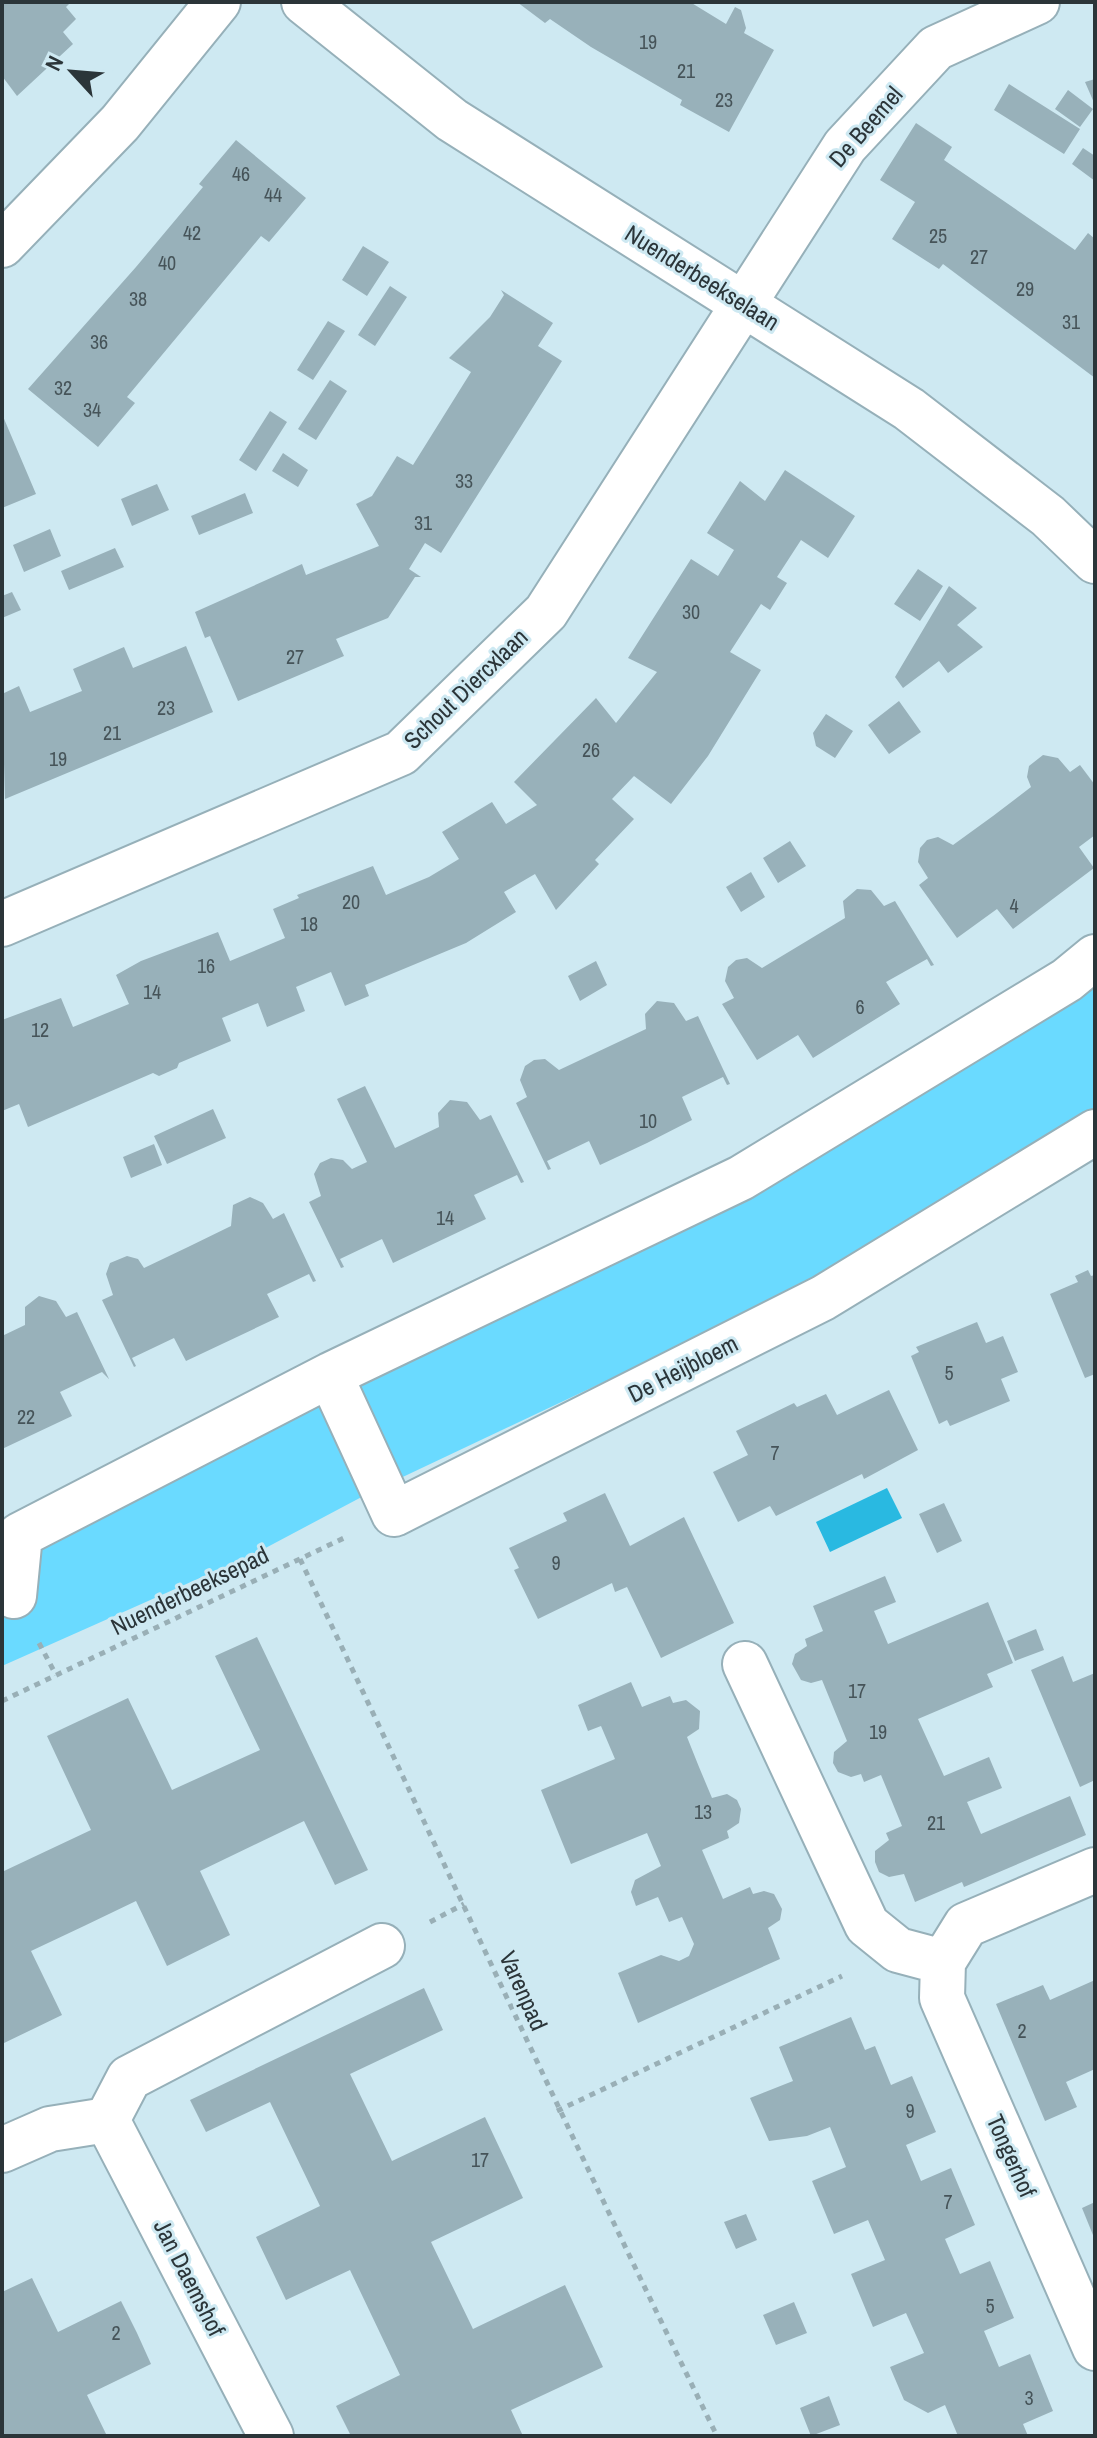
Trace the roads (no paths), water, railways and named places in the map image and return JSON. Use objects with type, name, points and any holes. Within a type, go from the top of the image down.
[{"type":"street","points":[[2,245],[120,123],[218,2]]},
{"type":"street","name":"Nuenderbeekselaan","points":[[304,2],[452,120],[909,409],[1048,516],[1095,561]]},
{"type":"street","name":"De Beemel","points":[[741,303],[845,146],[936,48],[1037,2]]},
{"type":"street","name":"Schout Diercxlaan","points":[[2,924],[401,753],[546,612],[741,303]]},
{"type":"street","points":[[14,1596],[20,1535],[330,1375],[741,1178],[1067,980],[1095,957]]},
{"type":"street","name":"De Heijbloem","points":[[330,1375],[394,1514],[823,1298],[1095,1132]]},
{"type":"street","points":[[745,1664],[867,1925],[898,1950],[943,1962],[966,1925],[1095,1870]]},
{"type":"street","points":[[2,2150],[50,2129],[107,2120],[129,2078],[382,1946]]},
{"type":"street","name":"Tongerhof","points":[[943,1962],[942,1998],[1095,2348]]},
{"type":"street","name":"Jan Daemshof","points":[[107,2120],[271,2436]]}]
